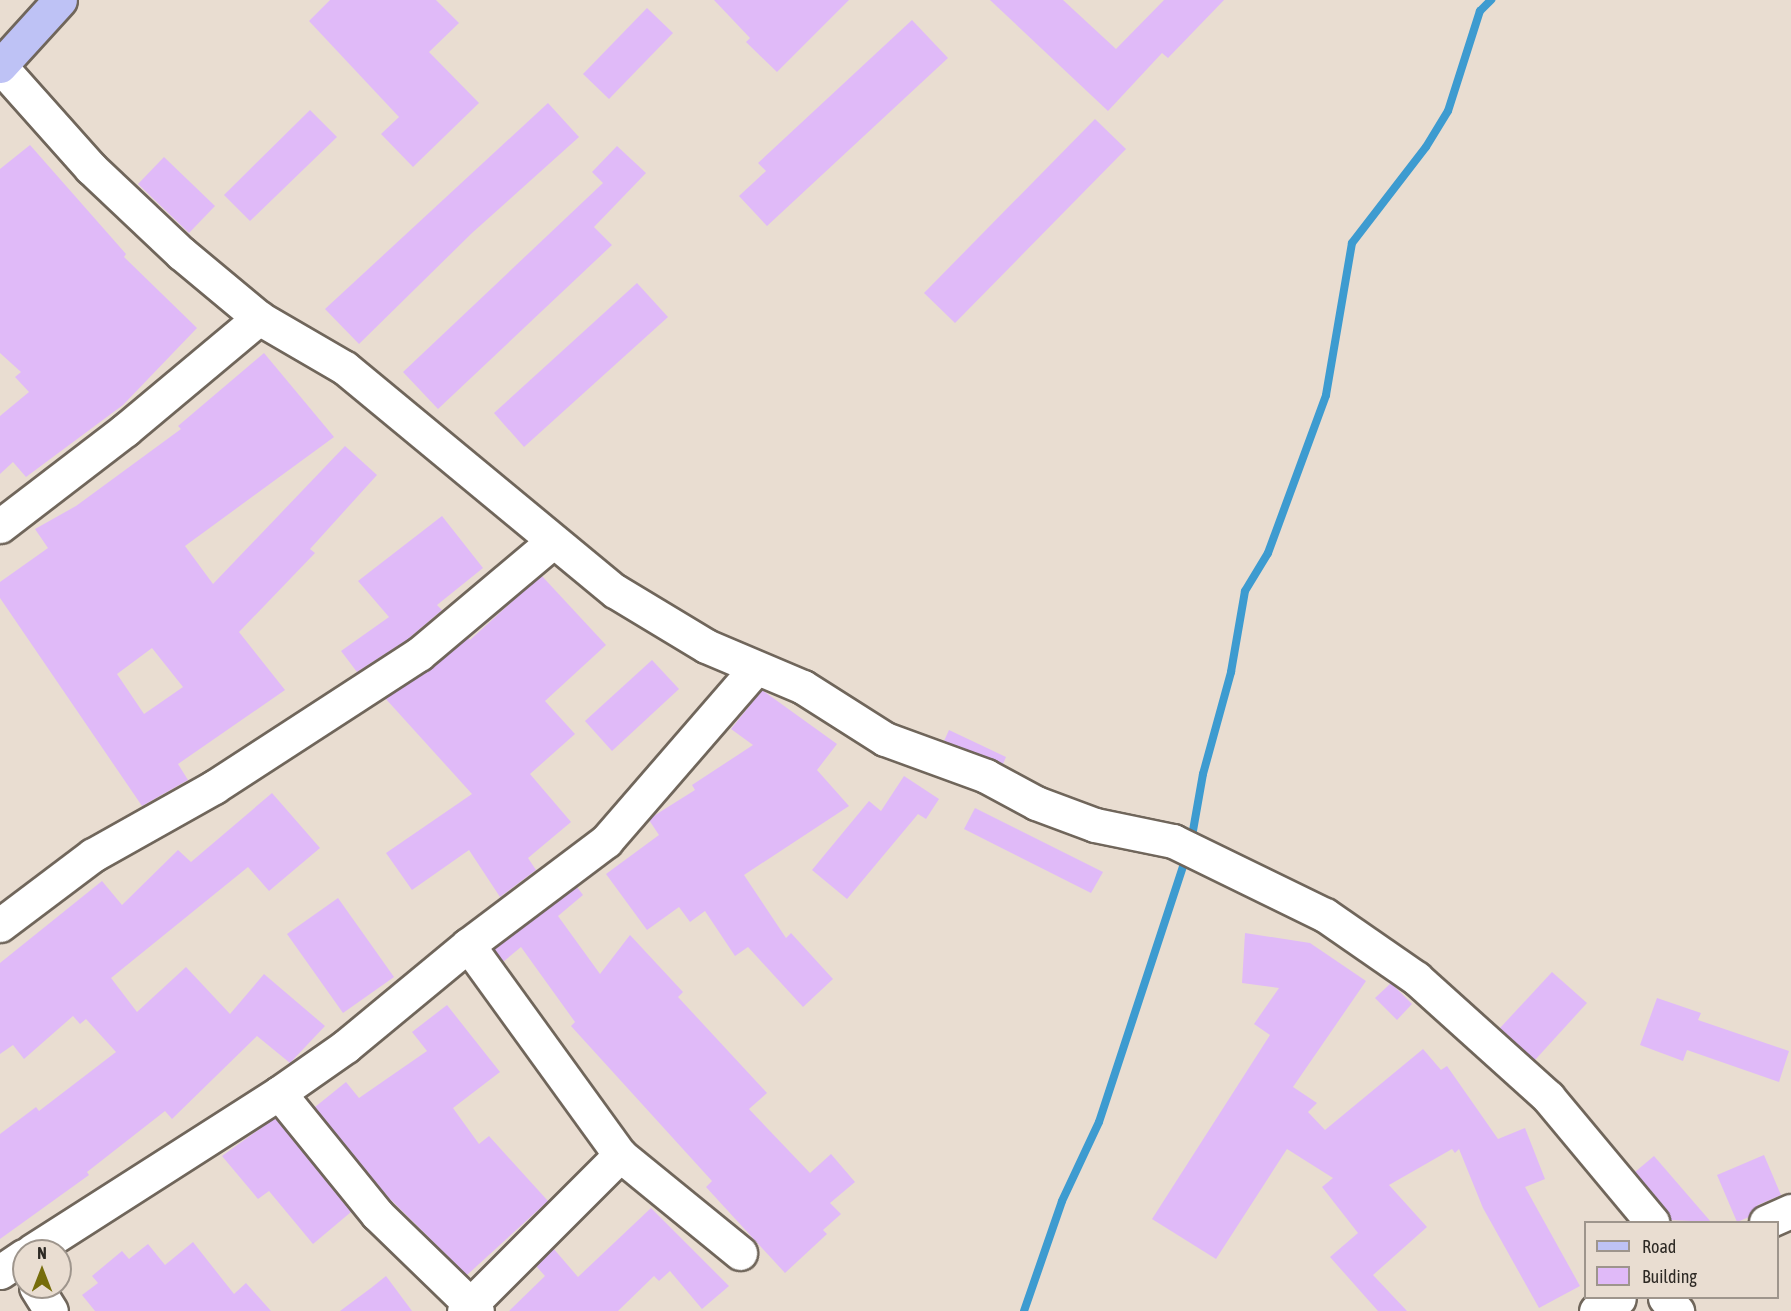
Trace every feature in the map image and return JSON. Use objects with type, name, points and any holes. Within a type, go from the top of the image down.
[{"type":"main road","points":[[0,66],[60,0]]},
{"type":"street","points":[[0,66],[91,168],[181,253],[259,318],[345,368],[552,542],[615,591],[706,646],[755,669],[803,687],[885,739],[986,776],[1036,803],[1095,825],[1173,841],[1325,915],[1416,978],[1548,1097],[1651,1221]]},
{"type":"street","points":[[0,526],[125,430],[259,318]]},
{"type":"street","points":[[0,925],[93,855],[214,787],[419,654],[552,542]]},
{"type":"street","points":[[55,1239],[279,1093],[346,1046],[468,945],[606,841],[755,669]]},
{"type":"street","points":[[468,945],[620,1155],[740,1253]]},
{"type":"street","points":[[279,1093],[377,1214],[471,1309],[620,1155]]},
{"type":"street","points":[[1768,1221],[1791,1211]]},
{"type":"street","points":[[1596,1311],[1617,1299]]},
{"type":"street","points":[[1666,1299],[1677,1311]]},
{"type":"building","points":[[330,0],[436,0],[459,23],[429,52],[479,103],[413,167],[381,134],[399,117],[309,21]]},
{"type":"building","points":[[714,0],[849,0],[777,72],[746,42],[750,38]]},
{"type":"building","points":[[990,0],[1063,0],[1116,49],[1164,0],[1224,0],[1168,58],[1162,53],[1108,111]]},
{"type":"building","points":[[647,8],[673,33],[609,99],[583,74]]},
{"type":"building","points":[[912,20],[948,58],[767,226],[739,196],[766,171],[758,163]]},
{"type":"building","points":[[548,103],[579,137],[472,233],[359,344],[325,309]]},
{"type":"building","points":[[310,110],[337,137],[250,221],[224,195]]},
{"type":"building","points":[[1095,119],[1126,149],[955,323],[924,293]]},
{"type":"building","points":[[30,145],[126,254],[124,257],[197,328],[123,405],[26,477],[13,462],[0,474],[0,416],[29,392],[15,377],[21,372],[0,353],[0,169]]},
{"type":"building","points":[[617,146],[646,173],[594,227],[612,245],[438,409],[403,372],[603,183],[592,172]]},
{"type":"building","points":[[164,157],[215,206],[189,233],[138,184]]},
{"type":"building","points":[[637,283],[668,317],[524,447],[494,413]]},
{"type":"building","points":[[264,353],[334,437],[185,546],[213,584],[345,446],[377,475],[310,549],[315,553],[239,632],[285,690],[178,764],[188,780],[142,806],[0,598],[0,582],[48,548],[35,529],[76,506],[181,429],[178,426]],"holes":[[[152,648],[183,687],[144,714],[117,674]]]},
{"type":"building","points":[[442,516],[483,568],[437,605],[442,610],[408,639],[357,672],[341,651],[389,617],[358,581]]},
{"type":"building","points":[[541,575],[606,645],[545,701],[575,734],[530,774],[571,822],[528,858],[536,870],[500,897],[469,850],[412,890],[386,853],[472,794],[385,698],[429,670],[468,637],[470,640]]},
{"type":"building","points":[[652,660],[679,689],[612,751],[585,721]]},
{"type":"building","points":[[762,690],[837,744],[817,770],[849,806],[744,875],[786,938],[791,933],[833,979],[803,1007],[748,947],[735,956],[705,911],[690,922],[679,907],[647,930],[606,874],[659,835],[649,820],[652,817],[695,790],[692,785],[753,745],[731,729]]},
{"type":"building","points":[[949,730],[1006,757],[1003,764],[944,741]]},
{"type":"building","points":[[904,776],[939,799],[926,819],[918,814],[847,899],[812,870],[869,801],[881,811]]},
{"type":"building","points":[[272,793],[320,848],[269,891],[248,867],[111,978],[137,1012],[186,967],[230,1014],[264,974],[325,1026],[290,1063],[257,1036],[172,1119],[165,1111],[87,1172],[89,1175],[0,1239],[0,1134],[36,1107],[39,1111],[116,1052],[86,1019],[80,1024],[73,1016],[24,1059],[13,1045],[0,1054],[0,963],[102,881],[122,905],[178,850],[191,862]]},
{"type":"building","points":[[975,808],[1103,872],[1091,893],[964,829]]},
{"type":"building","points":[[577,887],[583,895],[558,916],[600,974],[630,935],[683,992],[678,997],[767,1093],[749,1109],[810,1173],[831,1154],[855,1182],[830,1203],[841,1214],[823,1230],[827,1234],[785,1273],[706,1187],[712,1181],[571,1026],[575,1022],[521,947],[503,962],[494,949]]},
{"type":"building","points":[[338,898],[394,977],[343,1013],[287,934]]},
{"type":"building","points":[[1245,933],[1310,943],[1366,981],[1293,1087],[1317,1103],[1308,1112],[1325,1130],[1423,1049],[1441,1070],[1447,1066],[1498,1139],[1525,1128],[1545,1179],[1525,1187],[1580,1286],[1539,1308],[1483,1208],[1459,1149],[1455,1153],[1452,1149],[1389,1185],[1427,1227],[1373,1275],[1407,1311],[1378,1311],[1330,1257],[1358,1233],[1322,1187],[1333,1178],[1287,1149],[1216,1259],[1152,1219],[1270,1035],[1254,1024],[1279,988],[1242,983]]},
{"type":"building","points":[[1552,972],[1587,1003],[1535,1060],[1500,1028]]},
{"type":"building","points":[[1391,983],[1412,1004],[1397,1020],[1375,998]]},
{"type":"building","points":[[1657,998],[1701,1013],[1698,1020],[1789,1051],[1779,1082],[1687,1050],[1683,1061],[1640,1045]]},
{"type":"building","points":[[447,1005],[500,1072],[453,1108],[479,1144],[489,1136],[548,1201],[467,1275],[388,1197],[315,1107],[346,1082],[359,1098],[427,1051],[412,1032]]},
{"type":"building","points":[[275,1118],[351,1212],[313,1244],[269,1191],[258,1199],[222,1156]]},
{"type":"building","points":[[1764,1155],[1781,1195],[1758,1205],[1749,1217],[1737,1221],[1717,1175]]},
{"type":"building","points":[[1654,1156],[1710,1221],[1670,1220],[1635,1172]]},
{"type":"building","points":[[651,1208],[729,1286],[702,1309],[670,1271],[659,1281],[654,1276],[618,1311],[509,1311],[545,1276],[536,1266],[553,1248],[578,1277]]},
{"type":"building","points":[[193,1242],[234,1294],[246,1283],[271,1311],[95,1311],[82,1295],[98,1283],[92,1276],[122,1251],[129,1259],[148,1244],[165,1265]]},
{"type":"building","points":[[386,1276],[412,1311],[340,1311],[371,1288]]},
{"type":"waterway","points":[[1191,842],[1203,774],[1231,672],[1245,591],[1268,553],[1326,395],[1352,243],[1426,147],[1448,111],[1480,11],[1491,0]]},
{"type":"waterway","points":[[1024,1311],[1062,1201],[1099,1122],[1187,855]]}]
